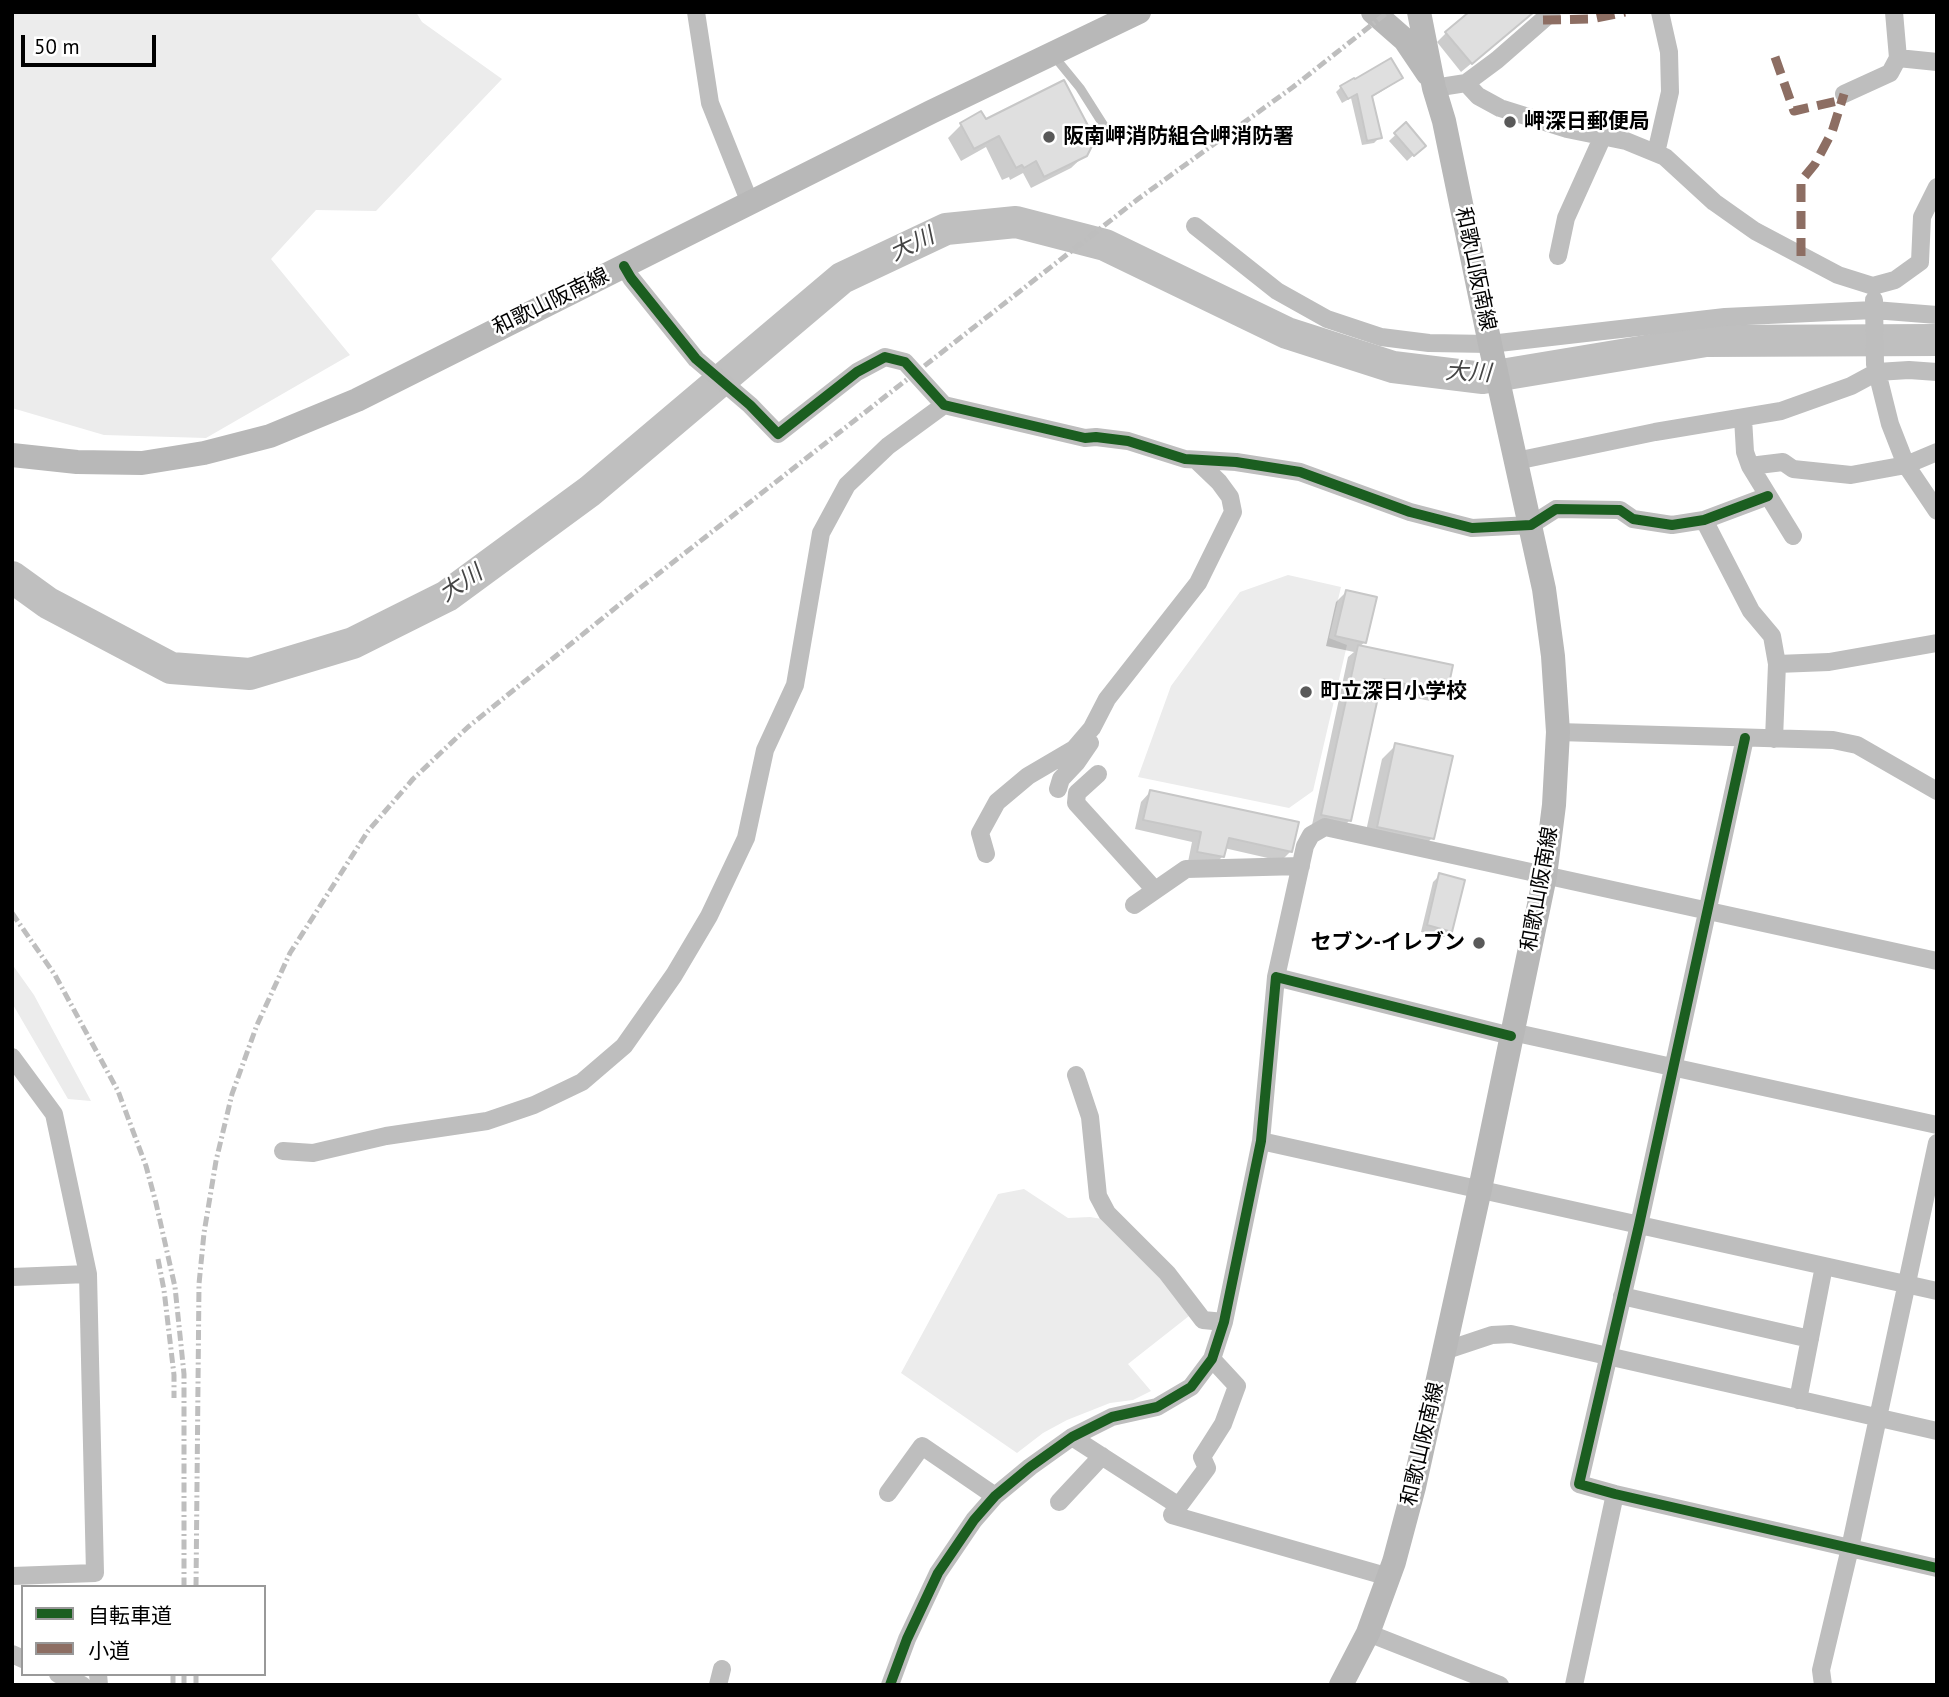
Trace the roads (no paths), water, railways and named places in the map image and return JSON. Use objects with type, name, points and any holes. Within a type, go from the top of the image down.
[{"type":"main road","name":"和歌山阪南線","points":[[12,455],[77,463],[142,463],[204,453],[270,436],[357,400],[1139,12]]},
{"type":"main road","name":"和歌山阪南線","points":[[1373,12],[1405,40],[1433,84]]},
{"type":"main road","name":"和歌山阪南線","points":[[1341,1685],[1368,1633],[1389,1577],[1414,1487],[1545,876],[1555,805],[1558,732],[1553,656],[1544,589],[1419,12]]},
{"type":"street","points":[[696,12],[710,103],[750,203]]},
{"type":"street","points":[[1433,84],[1466,83],[1552,12]]},
{"type":"street","points":[[1656,153],[1670,92],[1669,52],[1660,12]]},
{"type":"street","points":[[1844,94],[1890,73],[1898,58],[1894,12]]},
{"type":"street","points":[[1898,58],[1937,62]]},
{"type":"street","points":[[1466,83],[1478,96],[1500,108],[1567,129],[1626,141],[1665,156],[1714,202],[1755,231],[1838,275],[1873,286],[1895,280],[1920,262],[1922,217],[1937,187]]},
{"type":"street","points":[[1558,256],[1566,218],[1603,136]]},
{"type":"street","points":[[1195,226],[1277,291],[1327,319],[1381,337],[1429,343],[1491,348],[1725,317],[1874,312],[1937,315]]},
{"type":"street","points":[[624,266],[696,359],[750,405],[778,434],[858,372],[885,357],[905,362],[944,405],[1085,438],[1128,441],[1185,459],[1236,462],[1300,472],[1410,512],[1472,528],[1531,525],[1556,509],[1620,510],[1633,519],[1672,525],[1704,520],[1768,496]]},
{"type":"street","points":[[1873,286],[1876,368],[1890,424],[1906,465],[1937,511]]},
{"type":"street","points":[[1516,461],[1656,432],[1781,411],[1851,386],[1876,368],[1937,372]]},
{"type":"street","points":[[283,1151],[313,1153],[386,1136],[487,1121],[534,1105],[582,1082],[624,1046],[674,975],[709,916],[746,838],[765,750],[795,685],[821,533],[847,485],[888,446],[944,405]]},
{"type":"street","points":[[1743,418],[1745,452],[1750,466],[1793,536]]},
{"type":"street","points":[[1750,466],[1783,462],[1793,469],[1851,475],[1906,465],[1937,452]]},
{"type":"street","points":[[1058,789],[1061,779],[1077,762],[1093,738],[1107,699],[1198,583],[1233,512],[1230,498],[1219,482],[1196,460]]},
{"type":"street","points":[[1704,520],[1751,611],[1772,636],[1777,664],[1774,739]]},
{"type":"street","points":[[1777,664],[1829,662],[1937,643]]},
{"type":"street","points":[[986,854],[980,833],[998,802],[1028,776],[1074,750],[1092,728],[1104,707]]},
{"type":"street","points":[[1558,732],[1833,740],[1857,745],[1937,791]]},
{"type":"street","points":[[1745,738],[1639,1225],[1579,1484],[1937,1568]]},
{"type":"street","points":[[1098,774],[1077,793],[1076,803],[1155,890]]},
{"type":"street","points":[[890,1685],[907,1639],[938,1573],[974,1520],[995,1496],[1072,1437],[1112,1417],[1157,1407],[1191,1387],[1212,1359],[1224,1322],[1261,1141],[1276,977],[1305,846],[1311,835],[1325,827],[1937,961]]},
{"type":"street","points":[[1134,905],[1186,869],[1301,866]]},
{"type":"street","points":[[1276,977],[1512,1034],[1937,1125]]},
{"type":"street","points":[[12,1057],[54,1114],[88,1274],[95,1580],[12,1576]]},
{"type":"street","points":[[1076,1075],[1090,1117],[1098,1196],[1107,1213],[1167,1273],[1203,1320],[1224,1322]]},
{"type":"street","points":[[1261,1141],[1937,1291]]},
{"type":"street","points":[[1823,1685],[1821,1670],[1937,1143]]},
{"type":"street","points":[[1798,1400],[1824,1266]]},
{"type":"street","points":[[12,1277],[88,1274]]},
{"type":"street","points":[[1622,1296],[1810,1339]]},
{"type":"street","points":[[1444,1351],[1492,1335],[1511,1334],[1937,1431]]},
{"type":"street","points":[[1212,1359],[1237,1386],[1223,1424],[1202,1457],[1207,1468],[1172,1515],[1389,1577]]},
{"type":"street","points":[[1072,1437],[1179,1506]]},
{"type":"street","points":[[888,1493],[922,1446],[995,1496]]},
{"type":"street","points":[[1059,1502],[1101,1456]]},
{"type":"street","points":[[1574,1685],[1615,1494]]},
{"type":"street","points":[[1368,1633],[1500,1685]]},
{"type":"street","points":[[62,1676],[82,1685]]},
{"type":"lane","points":[[1052,54],[1080,88],[1106,129]]},
{"type":"waterway","name":"大川","points":[[12,577],[48,603],[171,668],[250,674],[353,643],[447,596],[590,491],[842,278],[946,229],[1016,222],[1105,245],[1287,333],[1393,367],[1483,378],[1706,341],[1937,340]]},
{"type":"railway","points":[[196,1585],[199,1284],[216,1161],[232,1094],[257,1025],[290,953],[368,831],[413,779],[468,727],[635,592],[1138,199],[1293,87],[1388,12]]},
{"type":"railway","points":[[12,913],[55,975],[118,1091],[146,1166],[156,1203],[175,1287],[184,1374],[184,1585]]},
{"type":"railway","points":[[158,1259],[174,1375],[174,1398]]},
{"type":"railway","points":[[173,1676],[173,1685]]},
{"type":"railway","points":[[184,1676],[184,1685]]},
{"type":"railway","points":[[196,1676],[196,1685]]},
{"type":"place","name":"岬深日郵便局","points":[[1510,122]]},
{"type":"place","name":"阪南岬消防組合岬消防署","points":[[1049,137]]},
{"type":"place","name":"町立深日小学校","points":[[1306,692]]},
{"type":"place","name":"セブン-イレブン","points":[[1479,943]]}]
